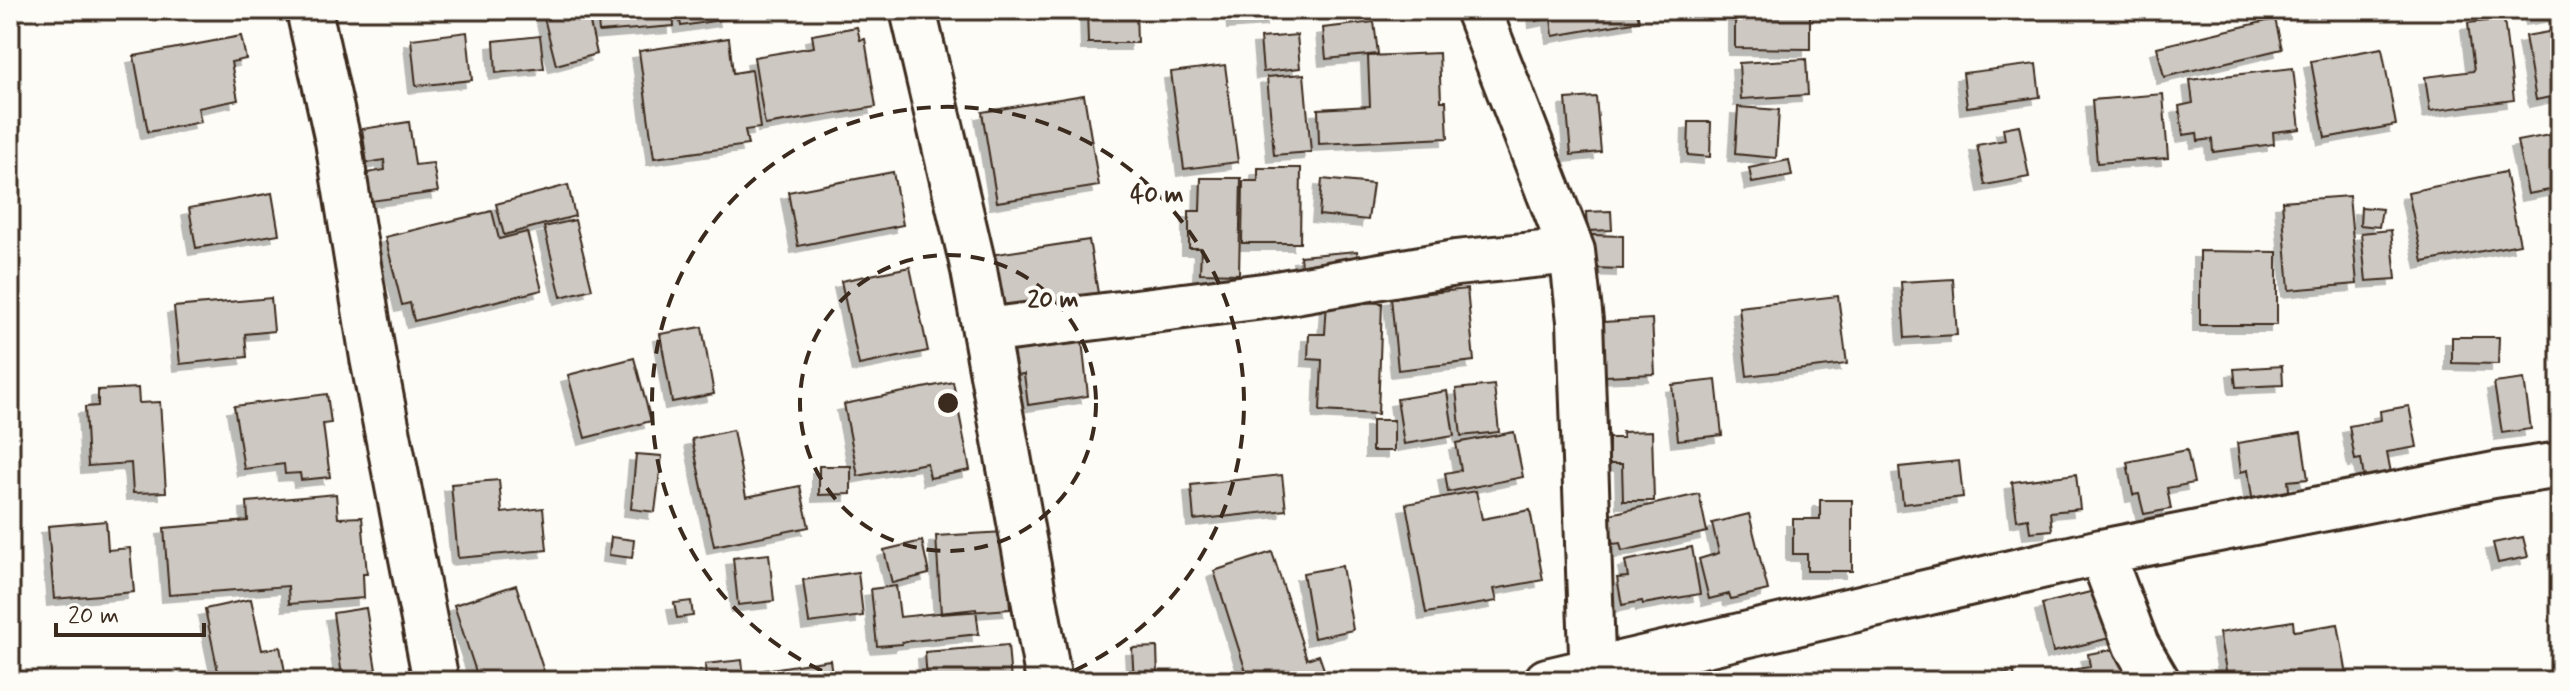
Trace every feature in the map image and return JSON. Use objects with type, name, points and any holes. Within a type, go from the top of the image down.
[{"type":"street","points":[[309,10],[338,141],[373,358],[436,681]]},
{"type":"street","points":[[913,10],[974,270],[1049,681]]},
{"type":"street","points":[[1478,10],[1572,251],[1580,321],[1592,676]]},
{"type":"street","points":[[985,331],[1271,295],[1456,263],[1572,251]]},
{"type":"street","points":[[1547,681],[1592,676],[2101,552],[2494,475],[2560,465]]},
{"type":"street","points":[[2101,552],[2136,645],[2157,681]]},
{"type":"building","points":[[542,10],[587,10],[597,54],[556,65]]},
{"type":"building","points":[[597,10],[673,10],[674,26],[599,32]]},
{"type":"building","points":[[678,10],[725,10],[727,19],[681,26]]},
{"type":"building","points":[[1087,10],[1136,10],[1137,43],[1088,43]]},
{"type":"building","points":[[1233,10],[1272,10],[1273,19],[1234,22]]},
{"type":"building","points":[[1535,10],[1637,10],[1639,21],[1553,36],[1551,18],[1536,21]]},
{"type":"building","points":[[1735,10],[1810,10],[1810,49],[1735,48]]},
{"type":"building","points":[[2531,10],[2560,10],[2560,14],[2533,18]]},
{"type":"building","points":[[2275,19],[2282,49],[2164,77],[2157,47]]},
{"type":"building","points":[[2504,19],[2514,100],[2430,111],[2425,77],[2474,71],[2468,23]]},
{"type":"building","points":[[1374,22],[1378,54],[1326,59],[1323,28]]},
{"type":"building","points":[[857,27],[860,40],[865,39],[876,107],[765,125],[754,57],[814,47],[812,35]]},
{"type":"building","points":[[2560,30],[2560,95],[2536,100],[2525,36]]},
{"type":"building","points":[[467,32],[472,80],[416,86],[411,39]]},
{"type":"building","points":[[1297,35],[1300,68],[1263,72],[1260,38]]},
{"type":"building","points":[[241,36],[246,59],[231,62],[238,100],[198,108],[201,122],[148,132],[134,56]]},
{"type":"building","points":[[540,36],[544,68],[496,73],[494,41]]},
{"type":"building","points":[[729,38],[733,73],[752,70],[760,128],[745,130],[748,145],[654,158],[639,51]]},
{"type":"building","points":[[2382,48],[2396,125],[2325,138],[2311,61]]},
{"type":"building","points":[[1439,53],[1441,101],[1446,101],[1448,138],[1319,144],[1318,109],[1370,106],[1368,56]]},
{"type":"building","points":[[1806,59],[1808,95],[1741,99],[1739,63]]},
{"type":"building","points":[[2036,64],[2040,97],[1967,107],[1963,73]]},
{"type":"building","points":[[1225,65],[1238,162],[1184,169],[1171,72]]},
{"type":"building","points":[[2293,68],[2300,129],[2273,132],[2274,144],[2213,152],[2212,139],[2198,141],[2197,133],[2183,135],[2179,106],[2193,103],[2190,80]]},
{"type":"building","points":[[1304,74],[1311,152],[1274,155],[1267,77]]},
{"type":"building","points":[[2163,94],[2168,158],[2097,163],[2092,100]]},
{"type":"building","points":[[1084,95],[1099,186],[997,202],[982,112]]},
{"type":"building","points":[[1596,97],[1601,152],[1571,155],[1566,99]]},
{"type":"building","points":[[1738,107],[1779,110],[1776,158],[1735,154]]},
{"type":"building","points":[[409,122],[415,165],[433,163],[438,192],[371,201],[367,173],[385,170],[384,160],[367,163],[362,129]]},
{"type":"building","points":[[1689,122],[1711,122],[1710,157],[1688,155]]},
{"type":"building","points":[[2019,125],[2029,177],[1985,185],[1977,145],[2005,140],[2003,128]]},
{"type":"building","points":[[2560,133],[2560,188],[2528,194],[2517,141]]},
{"type":"building","points":[[1789,160],[1792,176],[1752,183],[1749,168]]},
{"type":"building","points":[[1258,168],[1301,168],[1300,243],[1242,243],[1243,181],[1258,181]]},
{"type":"building","points":[[893,172],[903,225],[798,246],[788,192]]},
{"type":"building","points":[[2505,172],[2520,244],[2423,262],[2408,192]]},
{"type":"building","points":[[1201,178],[1241,178],[1239,274],[1200,273],[1201,248],[1189,248],[1189,211],[1200,211]]},
{"type":"building","points":[[1322,179],[1373,184],[1368,220],[1319,215]]},
{"type":"building","points":[[568,185],[575,216],[504,235],[496,204]]},
{"type":"building","points":[[272,193],[279,234],[196,248],[189,208]]},
{"type":"building","points":[[2349,196],[2357,284],[2289,290],[2282,201]]},
{"type":"building","points":[[2361,207],[2382,209],[2379,227],[2360,225]]},
{"type":"building","points":[[492,211],[499,239],[527,232],[542,290],[414,321],[410,303],[402,305],[385,237]]},
{"type":"building","points":[[1611,211],[1612,230],[1587,231],[1586,212]]},
{"type":"building","points":[[575,220],[592,289],[561,297],[544,227]]},
{"type":"building","points":[[2391,230],[2396,279],[2366,281],[2361,233]]},
{"type":"building","points":[[1591,235],[1623,236],[1623,269],[1591,268]]},
{"type":"building","points":[[1089,240],[1099,299],[999,315],[990,255]]},
{"type":"building","points":[[1357,251],[1361,283],[1303,288],[1300,256]]},
{"type":"building","points":[[2200,251],[2277,252],[2277,325],[2200,325]]},
{"type":"building","points":[[910,267],[928,351],[859,365],[841,281]]},
{"type":"building","points":[[1953,279],[1957,335],[1905,338],[1901,282]]},
{"type":"building","points":[[1467,289],[1474,361],[1398,370],[1391,297]]},
{"type":"building","points":[[1838,296],[1847,364],[1747,376],[1739,307]]},
{"type":"building","points":[[271,298],[274,331],[245,334],[247,357],[180,364],[174,307]]},
{"type":"building","points":[[1327,301],[1382,303],[1378,414],[1320,411],[1322,360],[1308,359],[1309,334],[1325,334]]},
{"type":"building","points":[[1652,319],[1655,374],[1605,376],[1603,322]]},
{"type":"building","points":[[702,327],[714,394],[672,402],[660,334]]},
{"type":"building","points":[[2452,337],[2499,337],[2498,364],[2452,363]]},
{"type":"building","points":[[1082,340],[1088,396],[1028,405],[1024,374],[1010,376],[1006,350]]},
{"type":"building","points":[[634,358],[651,421],[585,438],[568,375]]},
{"type":"building","points":[[2282,366],[2283,385],[2236,387],[2234,369]]},
{"type":"building","points":[[2524,379],[2531,429],[2502,433],[2494,383]]},
{"type":"building","points":[[1716,380],[1722,435],[1678,440],[1672,385]]},
{"type":"building","points":[[953,382],[970,470],[930,478],[927,463],[858,476],[844,404]]},
{"type":"building","points":[[1494,385],[1499,432],[1461,436],[1456,389]]},
{"type":"building","points":[[138,388],[139,403],[160,402],[166,492],[133,493],[131,463],[88,466],[85,407],[98,406],[98,390]]},
{"type":"building","points":[[1447,391],[1454,436],[1404,444],[1397,399]]},
{"type":"building","points":[[327,394],[331,423],[323,424],[330,477],[301,480],[300,473],[285,474],[284,464],[244,469],[234,406]]},
{"type":"building","points":[[2409,406],[2417,447],[2387,452],[2391,473],[2364,478],[2361,459],[2355,460],[2349,426],[2381,420],[2380,411]]},
{"type":"building","points":[[1372,420],[1394,420],[1394,451],[1372,451]]},
{"type":"building","points":[[733,430],[746,497],[800,486],[809,527],[714,546],[692,439]]},
{"type":"building","points":[[1652,431],[1654,501],[1623,501],[1622,464],[1609,464],[1609,438],[1623,438],[1622,432]]},
{"type":"building","points":[[1514,432],[1523,477],[1448,492],[1445,473],[1461,470],[1456,443]]},
{"type":"building","points":[[2301,433],[2308,479],[2288,481],[2290,498],[2253,504],[2248,470],[2241,472],[2237,443]]},
{"type":"building","points":[[2187,450],[2194,483],[2167,488],[2171,509],[2144,514],[2139,494],[2133,495],[2127,462]]},
{"type":"building","points":[[636,454],[662,456],[655,512],[631,509]]},
{"type":"building","points":[[1959,461],[1963,497],[1903,504],[1899,467]]},
{"type":"building","points":[[819,466],[851,466],[851,494],[819,495]]},
{"type":"building","points":[[2076,474],[2080,509],[2050,512],[2052,530],[2030,532],[2028,518],[2017,520],[2012,482]]},
{"type":"building","points":[[1282,475],[1286,510],[1194,520],[1191,485]]},
{"type":"building","points":[[499,480],[502,513],[543,508],[547,550],[458,558],[451,484]]},
{"type":"building","points":[[1476,491],[1482,519],[1530,510],[1543,580],[1494,589],[1497,601],[1426,613],[1406,504]]},
{"type":"building","points":[[336,494],[338,518],[362,517],[367,574],[363,574],[364,598],[289,604],[288,586],[169,595],[164,528],[248,521],[247,502]]},
{"type":"building","points":[[1699,494],[1707,532],[1622,551],[1620,543],[1613,544],[1606,515]]},
{"type":"building","points":[[1820,500],[1852,500],[1852,571],[1807,571],[1807,554],[1793,554],[1793,519],[1820,519]]},
{"type":"building","points":[[1749,514],[1768,590],[1731,599],[1729,594],[1709,599],[1699,559],[1719,553],[1712,523]]},
{"type":"building","points":[[106,521],[108,550],[130,548],[134,592],[54,599],[48,526]]},
{"type":"building","points":[[1005,532],[1010,609],[941,614],[936,536]]},
{"type":"building","points":[[611,537],[634,540],[632,558],[609,555]]},
{"type":"building","points":[[2523,537],[2528,557],[2498,563],[2493,543]]},
{"type":"building","points":[[922,541],[929,574],[892,583],[884,550]]},
{"type":"building","points":[[1692,547],[1700,594],[1622,605],[1617,578],[1628,577],[1625,561]]},
{"type":"building","points":[[1272,552],[1307,659],[1319,655],[1328,681],[1249,681],[1214,571]]},
{"type":"building","points":[[769,554],[774,601],[738,605],[733,558]]},
{"type":"building","points":[[1342,566],[1353,630],[1314,638],[1303,573]]},
{"type":"building","points":[[858,572],[863,616],[809,623],[803,580]]},
{"type":"building","points":[[516,585],[547,681],[479,681],[454,605]]},
{"type":"building","points":[[2118,585],[2130,633],[2053,652],[2042,604]]},
{"type":"building","points":[[896,586],[900,617],[976,609],[979,634],[877,646],[871,589]]},
{"type":"building","points":[[251,599],[262,650],[280,647],[287,681],[220,681],[205,609]]},
{"type":"building","points":[[691,601],[693,616],[677,618],[674,603]]},
{"type":"building","points":[[366,608],[376,670],[342,676],[333,613]]},
{"type":"building","points":[[2293,621],[2294,631],[2338,624],[2347,675],[2314,681],[2228,681],[2219,633]]},
{"type":"building","points":[[1008,645],[1011,681],[927,681],[925,652]]},
{"type":"building","points":[[2130,646],[2137,681],[2072,681],[2070,670],[2090,667],[2088,654]]},
{"type":"building","points":[[1157,647],[1158,679],[1134,681],[1132,648]]},
{"type":"building","points":[[742,660],[744,681],[706,681],[705,664]]},
{"type":"building","points":[[830,660],[833,681],[753,681],[751,672]]},
{"type":"building","points":[[2014,672],[2015,681],[1946,681]]},
{"type":"building","points":[[1828,673],[1829,681],[1789,681],[1789,676]]}]
